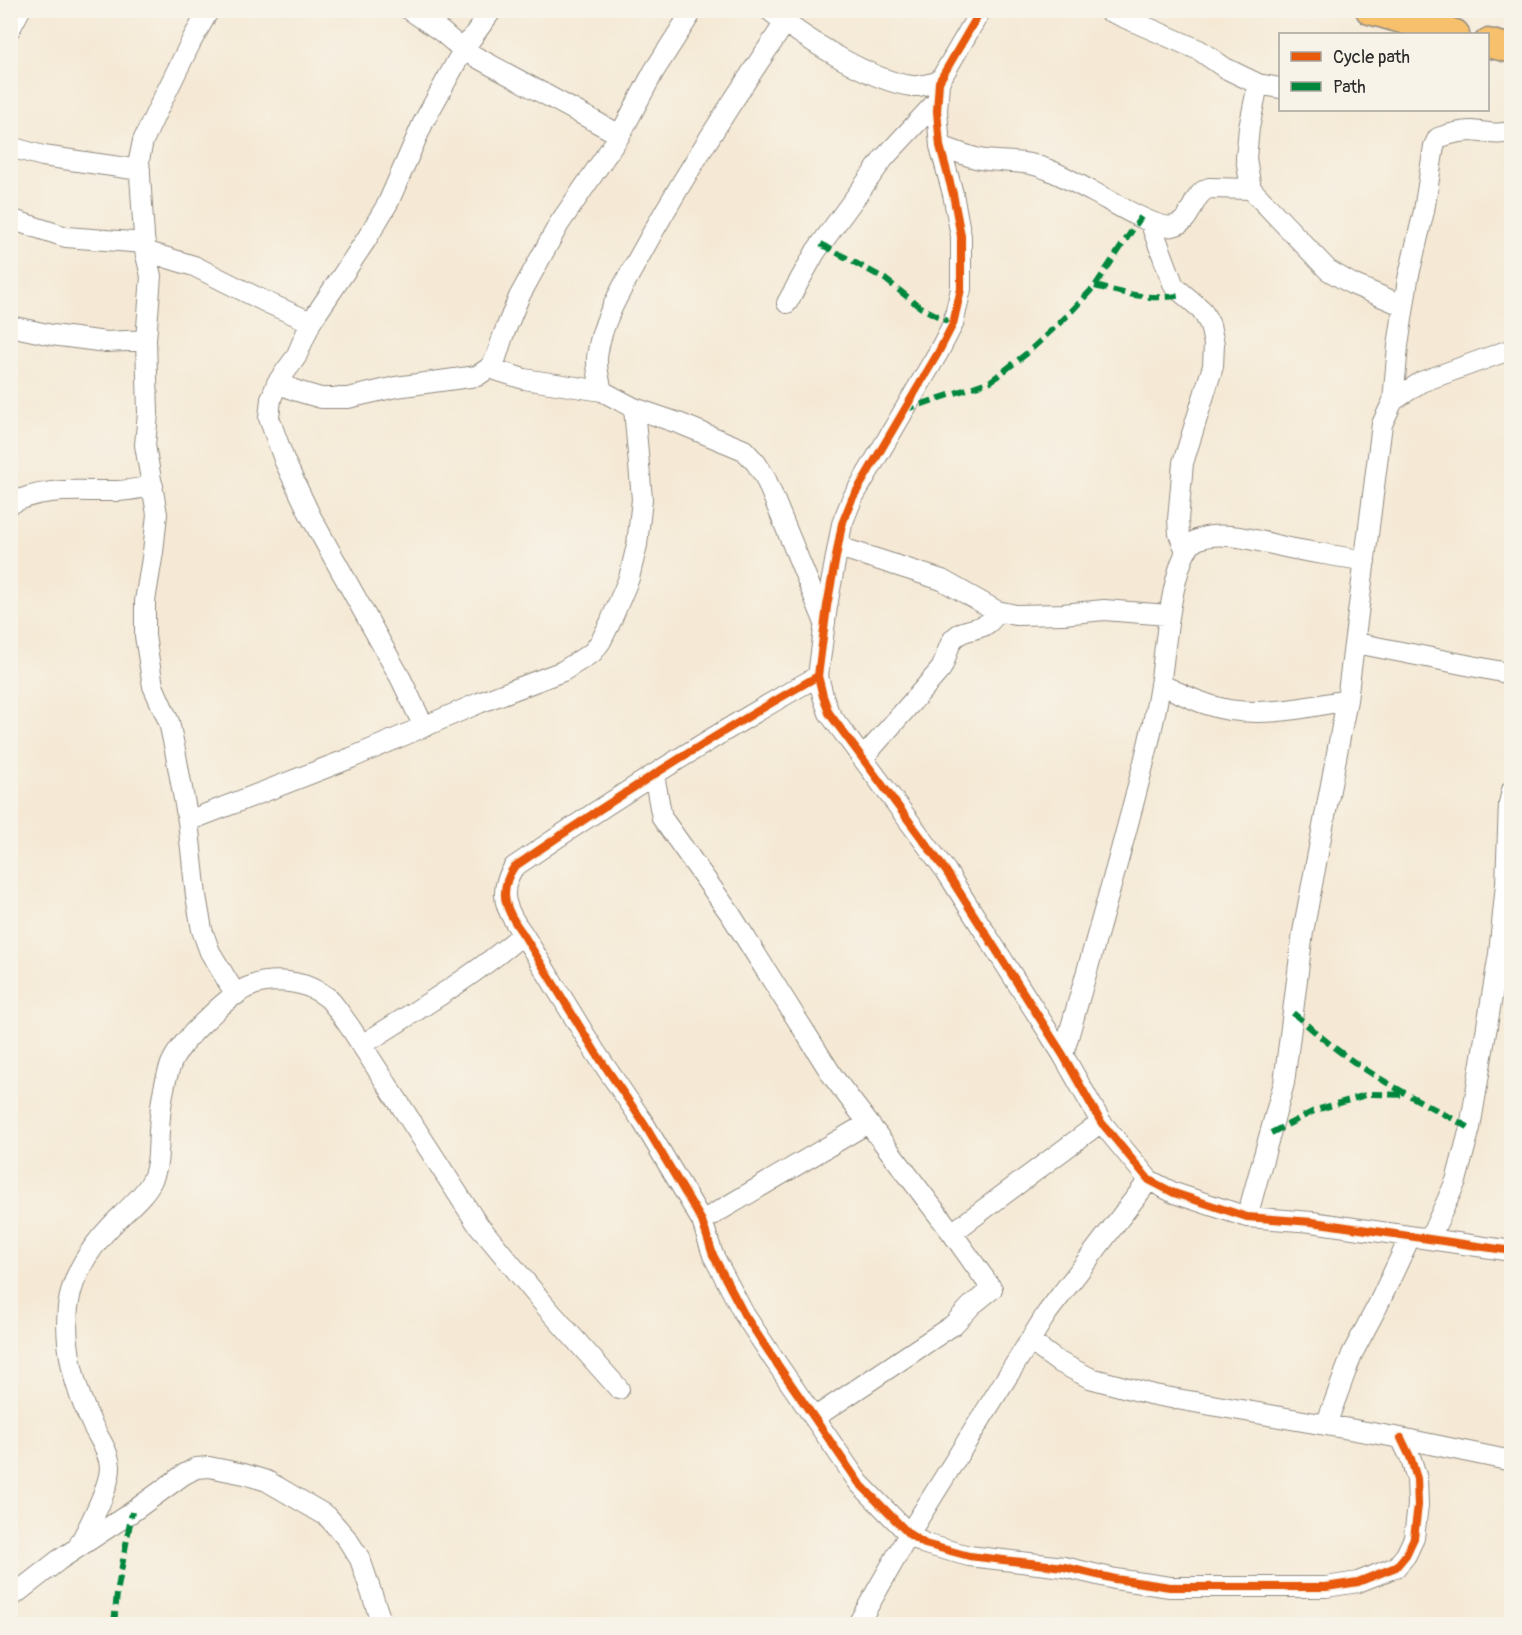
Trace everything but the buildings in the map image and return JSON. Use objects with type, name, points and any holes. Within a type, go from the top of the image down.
[{"type":"highway","points":[[1370,10],[1407,29],[1445,33]]},
{"type":"highway","points":[[1489,43],[1512,49]]},
{"type":"street","points":[[10,29],[20,10]]},
{"type":"street","points":[[208,10],[147,132],[139,160],[145,247],[151,276],[146,340],[148,413],[146,445],[157,514],[145,601],[145,636],[153,686],[168,722],[188,821],[202,930],[210,952],[236,994]]},
{"type":"street","points":[[410,10],[464,50],[620,135]]},
{"type":"street","points":[[424,727],[401,679],[311,518],[285,462],[269,418],[271,399],[277,382],[296,357],[311,322],[388,203],[423,123],[464,50],[492,10]]},
{"type":"street","points":[[277,382],[321,398],[348,398],[396,387],[477,376],[489,368],[496,358],[502,336],[519,297],[559,225],[620,135],[654,71],[693,10]]},
{"type":"street","points":[[769,10],[785,23],[847,62],[888,79],[939,91]]},
{"type":"street","points":[[787,303],[816,251],[884,158],[939,91],[981,10]]},
{"type":"street","points":[[1107,10],[1199,50],[1225,68],[1258,84],[1279,87]]},
{"type":"street","points":[[602,391],[597,372],[598,350],[604,328],[619,294],[657,224],[785,23]]},
{"type":"street","points":[[1258,84],[1249,128],[1246,158],[1251,189],[1328,270],[1352,284],[1404,306]]},
{"type":"street","points":[[939,91],[940,146],[961,237],[961,289],[953,324],[852,499],[842,524],[818,676],[830,713],[946,871],[1064,1054],[1101,1122],[1149,1180],[1174,1193],[1247,1217],[1312,1222],[1512,1251]]},
{"type":"street","points":[[1247,1217],[1284,1083],[1303,932],[1356,643],[1382,424],[1394,401],[1408,279],[1424,211],[1434,146],[1438,138],[1452,133],[1512,132]]},
{"type":"street","points":[[940,146],[977,158],[1029,164],[1047,169],[1150,222],[1171,227],[1182,223],[1189,215],[1196,197],[1203,190],[1209,188],[1251,189]]},
{"type":"street","points":[[10,147],[43,156],[140,170]]},
{"type":"street","points":[[10,219],[66,237],[145,247],[194,266],[311,322]]},
{"type":"street","points":[[1150,222],[1174,286],[1202,310],[1210,325],[1214,344],[1213,366],[1183,463],[1178,520],[1179,534],[1186,551]]},
{"type":"street","points":[[10,326],[52,335],[106,342],[146,340]]},
{"type":"street","points":[[1394,401],[1422,382],[1512,349]]},
{"type":"street","points":[[489,368],[524,378],[602,391],[634,408],[744,450],[765,477],[825,623]]},
{"type":"street","points":[[188,821],[351,758],[563,670],[593,652],[601,641],[629,578],[636,545],[642,499],[634,408]]},
{"type":"street","points":[[10,504],[48,491],[118,492],[153,486]]},
{"type":"street","points":[[1064,1054],[1146,754],[1160,684],[1167,615],[1186,551],[1196,541],[1213,536],[1238,537],[1365,561]]},
{"type":"street","points":[[839,548],[942,580],[997,611],[1016,615],[1104,610],[1167,615]]},
{"type":"street","points":[[863,758],[941,669],[952,639],[959,634],[985,626],[993,621],[997,611]]},
{"type":"street","points":[[1356,643],[1512,674]]},
{"type":"street","points":[[818,676],[725,730],[595,812],[514,867],[507,877],[504,888],[509,915],[596,1053],[643,1122],[702,1221],[712,1254],[744,1314],[859,1483],[909,1534],[925,1544],[969,1556],[1064,1567],[1170,1587],[1326,1587],[1358,1582],[1396,1567],[1406,1555],[1413,1538],[1418,1505],[1417,1479],[1401,1438]]},
{"type":"street","points":[[1160,684],[1193,699],[1227,710],[1260,713],[1304,708],[1347,699]]},
{"type":"street","points":[[654,776],[662,818],[731,915],[834,1078],[992,1289],[972,1305],[953,1325],[814,1418]]},
{"type":"street","points":[[1430,1238],[1456,1181],[1470,1128],[1498,954],[1506,884],[1509,804],[1512,790]]},
{"type":"street","points":[[362,1045],[437,998],[499,955],[523,934]]},
{"type":"street","points":[[78,1547],[103,1494],[110,1468],[104,1445],[79,1394],[68,1345],[68,1308],[73,1284],[81,1265],[106,1231],[135,1202],[152,1180],[158,1156],[164,1086],[172,1062],[190,1036],[225,1001],[255,983],[277,980],[305,985],[327,997],[362,1045],[476,1222],[548,1309],[619,1389]]},
{"type":"street","points":[[952,1233],[1101,1122]]},
{"type":"street","points":[[702,1221],[868,1123]]},
{"type":"street","points":[[858,1624],[909,1534],[1047,1313],[1149,1180]]},
{"type":"street","points":[[1326,1425],[1352,1354],[1410,1237]]},
{"type":"street","points":[[1030,1341],[1057,1361],[1090,1378],[1154,1395],[1401,1438],[1512,1461]]},
{"type":"street","points":[[10,1598],[78,1547],[183,1475],[196,1468],[209,1467],[267,1481],[327,1516],[347,1539],[360,1559],[382,1624]]},
{"type":"marked path","points":[[904,410],[991,381],[1026,354],[1095,286],[1141,217]]},
{"type":"marked path","points":[[821,244],[885,279],[920,307],[953,324]]},
{"type":"marked path","points":[[1095,286],[1150,297],[1183,295]]},
{"type":"marked path","points":[[1293,1013],[1368,1071],[1470,1128]]},
{"type":"marked path","points":[[1271,1133],[1316,1110],[1369,1094],[1407,1095]]},
{"type":"marked path","points":[[114,1624],[117,1593],[132,1512]]},
{"type":"cycle path","points":[[981,10],[939,82],[937,111],[940,146],[961,236],[961,289],[953,324],[852,499],[842,524],[827,606],[818,676],[829,713],[946,871],[1063,1055],[1101,1122],[1149,1180],[1174,1193],[1247,1217],[1312,1222],[1512,1251]]},
{"type":"cycle path","points":[[818,676],[664,768],[514,867],[505,893],[512,917],[596,1053],[643,1122],[702,1221],[713,1255],[744,1314],[859,1483],[909,1534],[925,1544],[969,1556],[1064,1567],[1115,1579],[1170,1587],[1326,1587],[1358,1582],[1396,1567],[1406,1555],[1414,1538],[1418,1505],[1417,1479],[1401,1438]]}]
